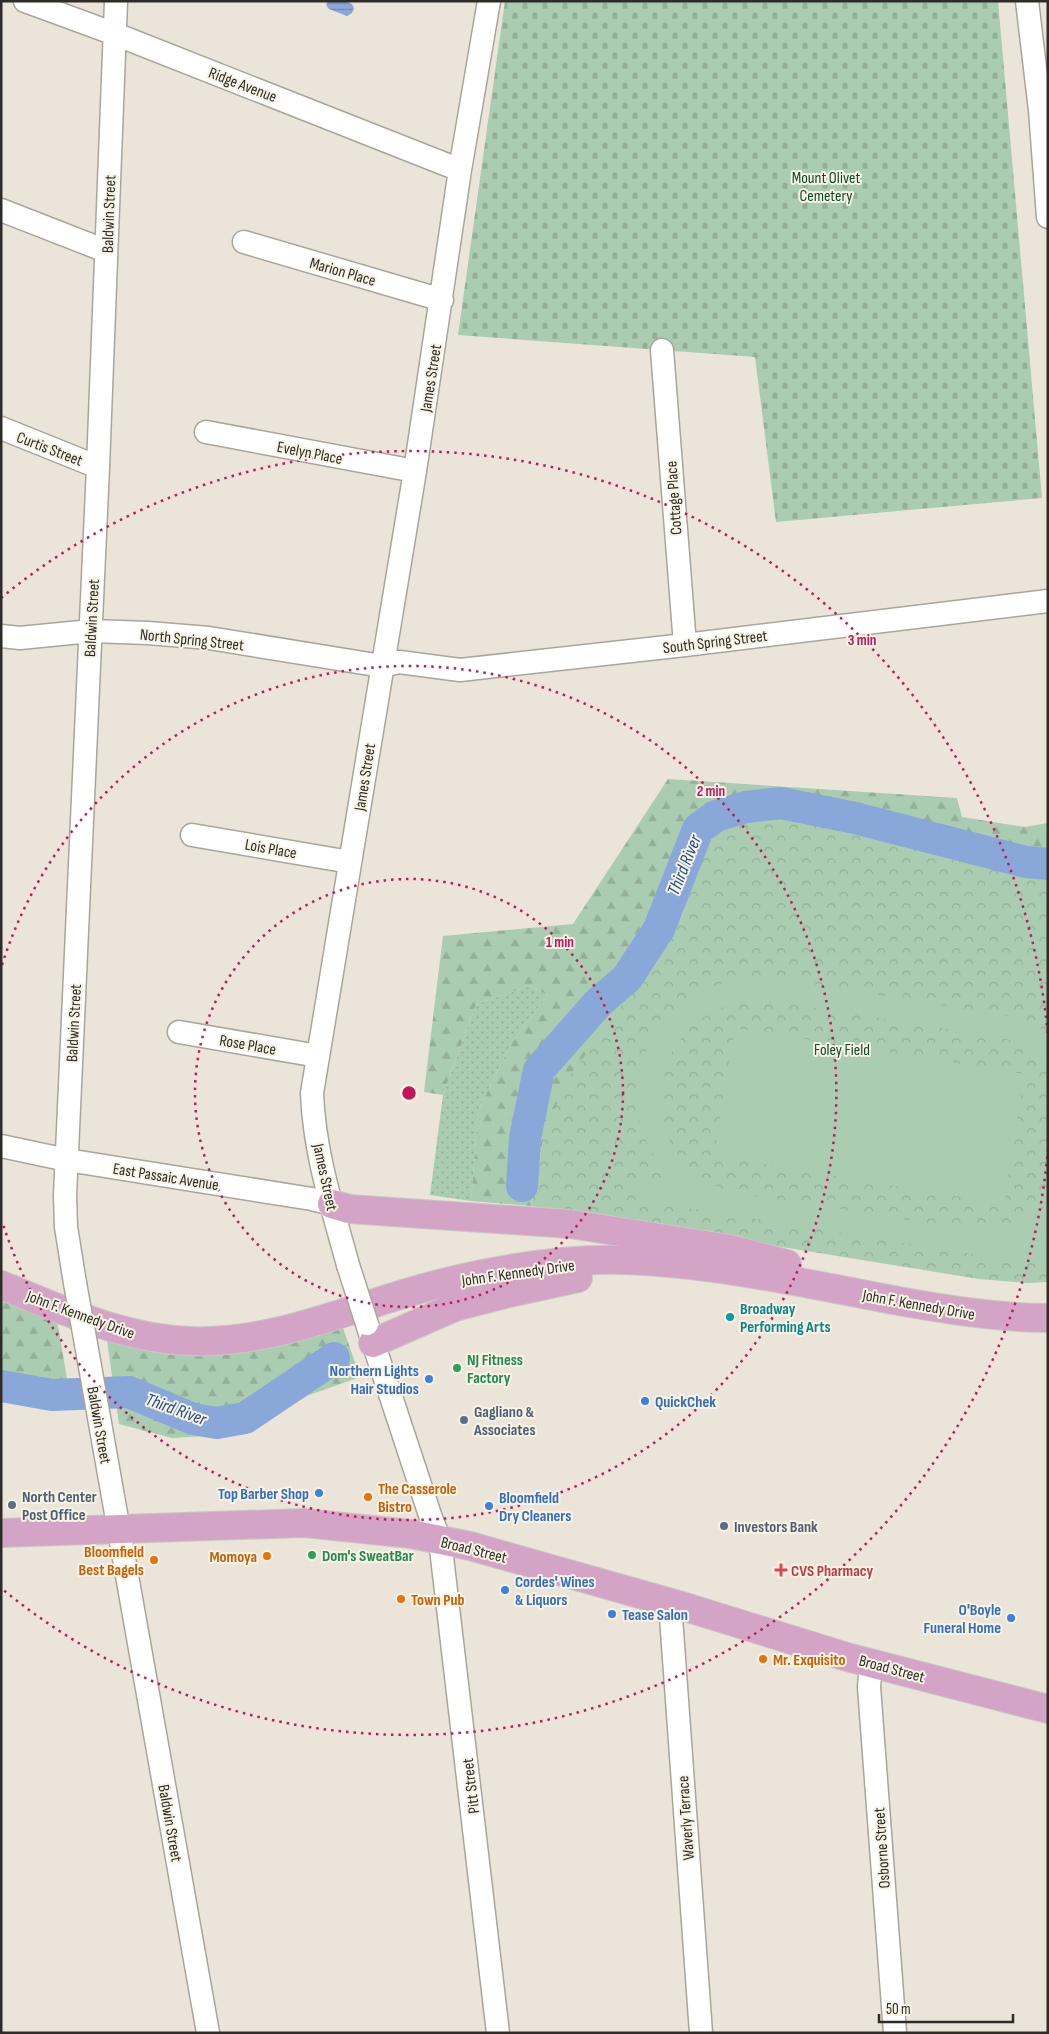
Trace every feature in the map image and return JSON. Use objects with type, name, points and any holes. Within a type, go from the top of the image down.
[{"type":"main road","points":[[332,1204],[349,1209],[570,1224],[730,1249],[812,1270]]},
{"type":"main road","name":"John F. Kennedy Drive","points":[[1,1267],[115,1313],[150,1322],[192,1326],[228,1324],[264,1318],[408,1274],[457,1262],[567,1247],[619,1247],[676,1251],[812,1270],[972,1297],[1018,1302],[1048,1302]]},
{"type":"main road","name":"John F. Kennedy Drive","points":[[1,1285],[110,1328],[147,1337],[192,1341],[230,1339],[267,1334],[413,1291],[461,1279],[514,1269],[619,1260],[674,1264],[743,1273],[970,1313],[1017,1318],[1048,1318]]},
{"type":"main road","points":[[370,1334],[455,1307],[559,1281],[636,1270],[743,1273]]},
{"type":"main road","name":"Broad Street","points":[[1,1533],[305,1522],[411,1534],[470,1546],[871,1663],[1048,1709]]},
{"type":"street","name":"Ridge Avenue","points":[[25,1],[115,34],[460,170]]},
{"type":"street","name":"Baldwin Street","points":[[116,1],[98,466],[67,1160],[66,1227],[208,2033]]},
{"type":"street","name":"James Street","points":[[440,1540],[431,1518],[348,1265],[332,1204],[313,1117],[312,1093],[415,471],[460,170],[489,1]]},
{"type":"street","points":[[1027,1],[1044,109],[1048,217]]},
{"type":"street","points":[[1,210],[106,251]]},
{"type":"street","name":"Marion Place","points":[[244,242],[442,300]]},
{"type":"street","name":"Cottage Place","points":[[662,350],[685,645]]},
{"type":"street","name":"Curtis Street","points":[[1,428],[98,466]]},
{"type":"street","name":"Evelyn Place","points":[[206,432],[415,471]]},
{"type":"street","name":"South Spring Street","points":[[382,666],[399,662],[460,670],[1048,601]]},
{"type":"street","name":"North Spring Street","points":[[1,636],[20,638],[91,631],[209,638],[382,666]]},
{"type":"street","name":"Lois Place","points":[[192,835],[350,862]]},
{"type":"street","name":"Rose Place","points":[[179,1032],[318,1056]]},
{"type":"street","name":"East Passaic Avenue","points":[[1,1146],[67,1160],[312,1199],[332,1204]]},
{"type":"street","name":"Pitt Street","points":[[440,1540],[498,2033]]},
{"type":"street","name":"Waverly Terrace","points":[[670,1603],[701,2033]]},
{"type":"street","name":"Osborne Street","points":[[871,1663],[869,1687],[895,2033]]},
{"type":"green space","name":"Mount Olivet Cemetery","points":[[505,1],[998,1],[1042,498],[776,522],[755,357],[458,335]]},
{"type":"green space","points":[[668,779],[957,798],[962,817],[1025,827],[1048,823],[1048,902],[686,909],[543,1141],[531,1206],[471,1201],[478,1111],[512,1042],[548,995],[529,986],[476,1004],[443,1095],[424,1092],[443,936],[573,924]]},
{"type":"green space","name":"Foley Field","points":[[769,809],[1048,880],[1048,1282],[1028,1283],[979,1279],[531,1206],[543,1141],[564,1084],[666,944],[686,909],[708,825]]},
{"type":"green space","points":[[745,977],[769,977],[1028,1021],[1048,1033],[1048,1062],[1028,1047],[1003,1038],[773,1001],[731,1004],[699,1021],[676,1046],[663,1078],[661,1112],[672,1145],[695,1173],[732,1192],[975,1230],[1008,1226],[1029,1218],[1048,1204],[1048,1233],[1036,1240],[1048,1243],[1048,1266],[637,1200],[641,1177],[672,1182],[651,1151],[640,1118],[637,1087],[644,1057],[658,1029],[680,1006],[709,988]]},
{"type":"green space","points":[[529,986],[548,995],[512,1042],[478,1111],[471,1201],[430,1195],[443,1095],[476,1004]]},
{"type":"green space","points":[[735,1028],[1024,1074],[1004,1204],[714,1156]]},
{"type":"green space","points":[[1,1297],[57,1320],[71,1402],[1,1393]]},
{"type":"green space","points":[[342,1325],[360,1377],[309,1395],[242,1434],[172,1438],[119,1424],[107,1341],[220,1348]]},
{"type":"water","points":[[328,1],[344,1],[352,4],[354,8],[352,13],[347,16],[329,9],[326,5]]},
{"type":"waterway","name":"Third River","points":[[522,1186],[525,1138],[539,1070],[598,1003],[627,978],[659,929],[698,829],[716,816],[746,807],[781,803],[855,818],[1026,862],[1048,864]]},
{"type":"waterway","name":"Third River","points":[[1,1386],[52,1395],[129,1392],[193,1419],[217,1423],[245,1418],[334,1358]]},
{"type":"place","name":"Broadway Performing Arts","points":[[730,1317]]},
{"type":"place","name":"NJ Fitness Factory","points":[[457,1368]]},
{"type":"place","name":"Northern Lights Hair Studios","points":[[429,1379]]},
{"type":"place","name":"QuickChek","points":[[645,1401]]},
{"type":"place","name":"Gagliano & Associates","points":[[464,1420]]},
{"type":"place","name":"Top Barber Shop","points":[[319,1493]]},
{"type":"place","name":"The Casserole Bistro","points":[[368,1497]]},
{"type":"place","name":"North Center Post Office","points":[[12,1505]]},
{"type":"place","name":"Bloomfield Dry Cleaners","points":[[489,1506]]},
{"type":"place","name":"Investors Bank","points":[[724,1526]]},
{"type":"place","name":"Dom's SweatBar","points":[[312,1555]]},
{"type":"place","name":"Momoya","points":[[267,1556]]},
{"type":"place","name":"Bloomfield Best Bagels","points":[[154,1560]]},
{"type":"place","name":"CVS Pharmacy","points":[[781,1570]]},
{"type":"place","name":"Cordes' Wines & Liquors","points":[[505,1590]]},
{"type":"place","name":"Town Pub","points":[[401,1599]]},
{"type":"place","name":"Tease Salon","points":[[612,1614]]},
{"type":"place","name":"O'Boyle Funeral Home","points":[[1011,1618]]},
{"type":"place","name":"Mr. Exquisito","points":[[763,1659]]}]
